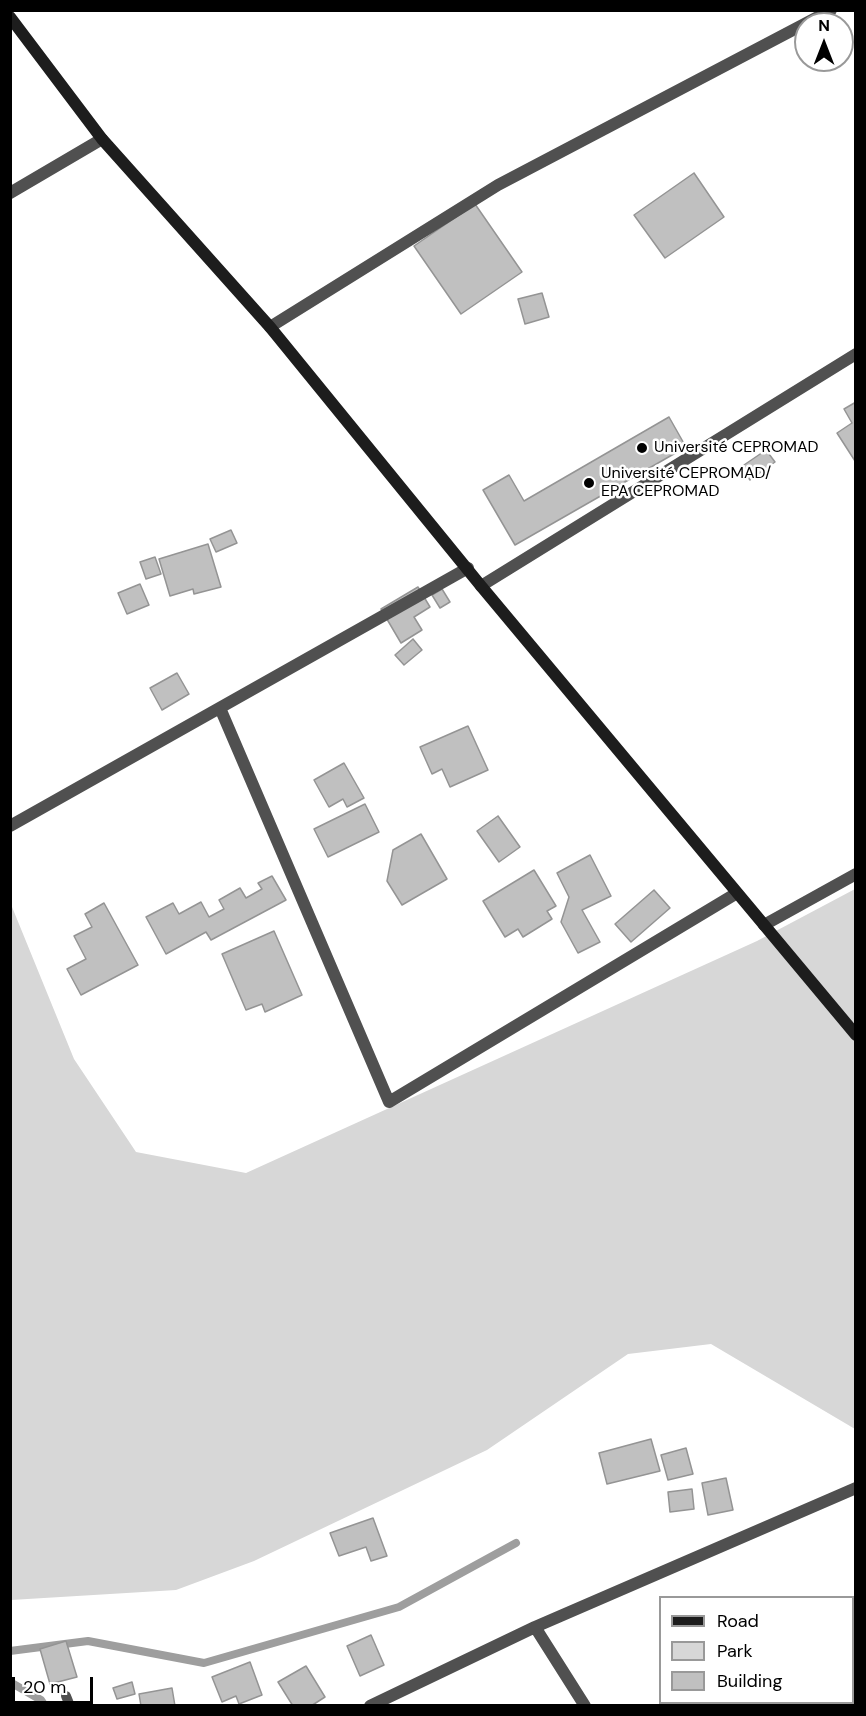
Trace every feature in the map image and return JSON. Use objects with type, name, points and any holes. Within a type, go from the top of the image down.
[{"type":"street","points":[[270,327],[498,185],[831,10]]},
{"type":"street","points":[[10,17],[102,139],[270,327],[481,586],[855,1035]]},
{"type":"street","points":[[10,193],[102,139]]},
{"type":"street","points":[[481,586],[855,354]]},
{"type":"street","points":[[10,826],[468,568]]},
{"type":"street","points":[[220,708],[389,1102],[738,893]]},
{"type":"street","points":[[764,925],[855,874]]},
{"type":"street","points":[[370,1706],[535,1627],[855,1488]]},
{"type":"street","points":[[535,1627],[585,1706]]},
{"type":"green space","points":[[855,889],[855,1429],[711,1344],[628,1354],[487,1450],[254,1561],[176,1590],[11,1600],[10,902],[74,1059],[136,1152],[246,1173],[757,941]]},
{"type":"building","points":[[694,173],[724,217],[665,258],[634,215]]},
{"type":"building","points":[[475,204],[522,272],[461,314],[414,246]]},
{"type":"building","points":[[542,293],[549,317],[525,324],[518,299]]},
{"type":"building","points":[[856,402],[855,461],[837,433],[852,423],[844,409]]},
{"type":"building","name":"Université CEPROMAD/ EPA CEPROMAD","points":[[669,417],[686,447],[515,545],[483,490],[509,475],[524,501]]},
{"type":"building","points":[[766,450],[775,462],[750,480],[741,467]]},
{"type":"building","points":[[231,530],[237,543],[216,552],[210,539]]},
{"type":"building","points":[[208,544],[221,587],[194,594],[193,589],[170,596],[159,559]]},
{"type":"building","points":[[155,557],[161,574],[146,579],[140,562]]},
{"type":"building","points":[[140,584],[149,605],[127,614],[118,593]]},
{"type":"building","points":[[418,587],[430,607],[414,617],[422,630],[401,643],[381,609]]},
{"type":"building","points":[[442,589],[450,602],[440,608],[432,595]]},
{"type":"building","points":[[413,639],[422,650],[404,665],[395,655]]},
{"type":"building","points":[[177,673],[189,694],[162,710],[150,688]]},
{"type":"building","points":[[468,726],[488,770],[450,787],[442,769],[432,774],[420,747]]},
{"type":"building","points":[[344,763],[364,798],[347,807],[343,799],[329,807],[314,780]]},
{"type":"building","points":[[365,804],[379,832],[328,857],[314,829]]},
{"type":"building","points":[[498,816],[520,847],[499,862],[477,831]]},
{"type":"building","points":[[421,834],[447,879],[402,905],[387,881],[393,850]]},
{"type":"building","points":[[590,855],[611,896],[582,910],[600,942],[578,953],[561,922],[569,897],[557,873]]},
{"type":"building","points":[[534,870],[556,906],[547,911],[552,919],[523,937],[518,929],[505,937],[483,901]]},
{"type":"building","points":[[272,876],[286,900],[211,940],[206,932],[166,954],[146,917],[173,903],[179,914],[201,902],[209,917],[224,909],[219,900],[240,888],[246,898],[262,889],[258,883]]},
{"type":"building","points":[[654,890],[670,908],[631,942],[615,924]]},
{"type":"building","points":[[104,903],[138,965],[81,995],[67,969],[86,959],[74,936],[92,927],[85,914]]},
{"type":"building","points":[[274,931],[302,995],[265,1012],[262,1004],[246,1010],[222,954]]},
{"type":"building","points":[[651,1439],[660,1471],[607,1484],[599,1453]]},
{"type":"building","points":[[686,1448],[693,1474],[668,1480],[661,1455]]},
{"type":"building","points":[[726,1478],[733,1510],[708,1515],[702,1483]]},
{"type":"building","points":[[692,1489],[694,1509],[670,1512],[668,1492]]},
{"type":"building","points":[[373,1518],[387,1556],[371,1561],[366,1547],[339,1556],[330,1533]]},
{"type":"building","points":[[371,1635],[384,1665],[360,1676],[347,1646]]},
{"type":"building","points":[[66,1641],[77,1677],[50,1684],[40,1649]]},
{"type":"building","points":[[250,1662],[262,1695],[239,1704],[236,1696],[222,1702],[212,1677]]},
{"type":"building","points":[[306,1666],[325,1697],[311,1706],[293,1706],[278,1682]]},
{"type":"building","points":[[132,1682],[135,1694],[117,1699],[113,1688]]},
{"type":"building","points":[[172,1688],[175,1706],[141,1706],[139,1694]]},
{"type":"waterway","points":[[10,1651],[88,1641],[204,1663],[399,1607],[516,1543]]},
{"type":"waterway","points":[[10,1682],[41,1700],[45,1706]]},
{"type":"place","name":"Université CEPROMAD","points":[[642,448]]},
{"type":"place","name":"Université CEPROMAD/ EPA CEPROMAD","points":[[589,483]]}]
